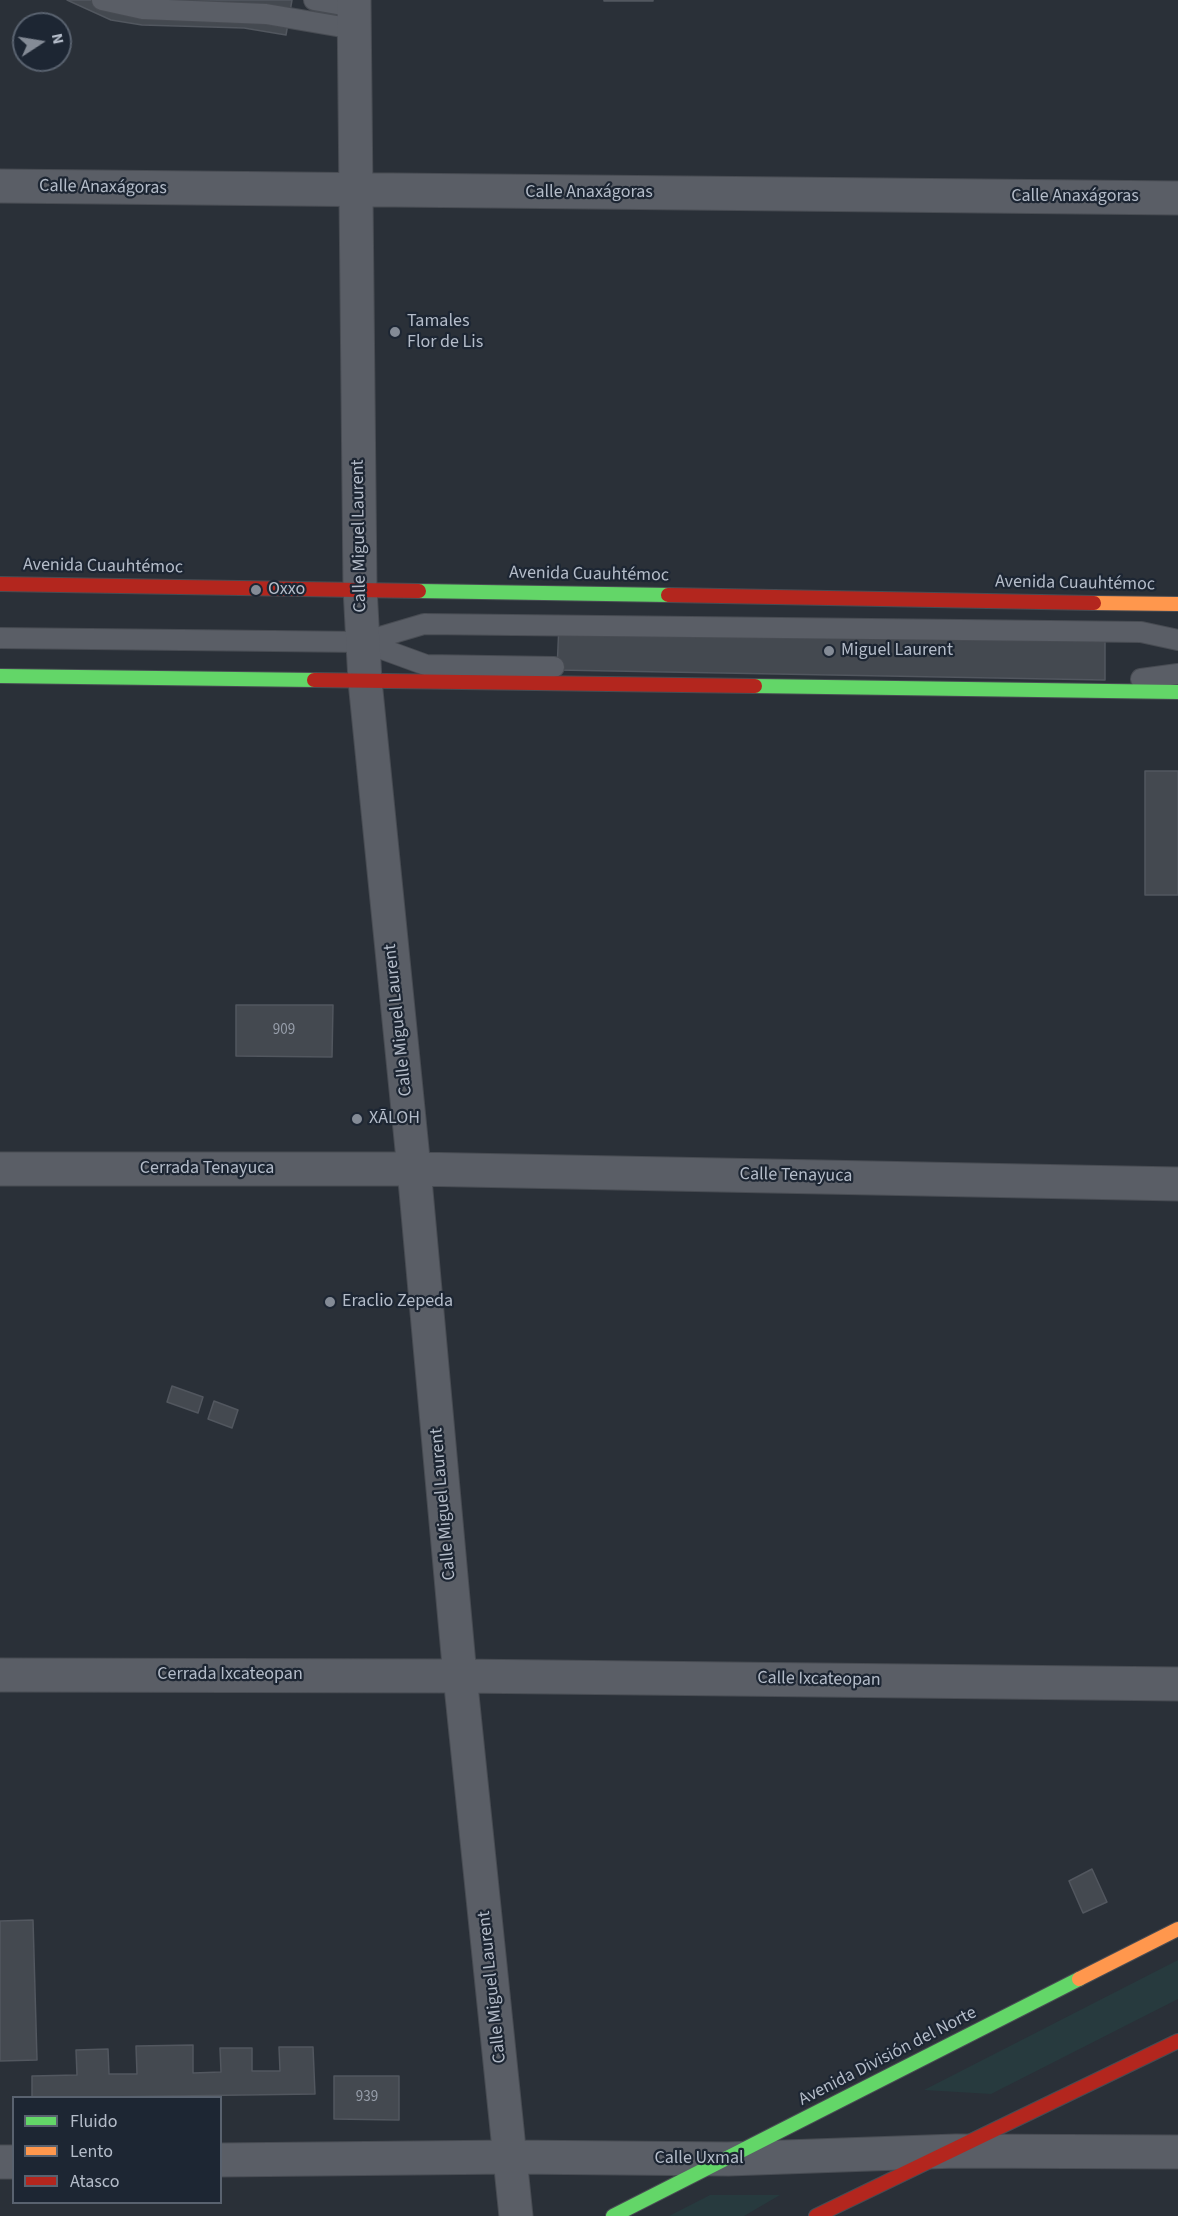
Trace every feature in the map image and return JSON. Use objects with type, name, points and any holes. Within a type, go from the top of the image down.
[{"type":"main road","name":"Avenida Cuauhtémoc","points":[[0,584],[360,588],[1178,604]]},
{"type":"main road","points":[[0,676],[1178,692]]},
{"type":"main road","name":"Avenida División del Norte","points":[[613,2216],[728,2160],[1178,1929]]},
{"type":"main road","points":[[816,2216],[956,2151],[1178,2041]]},
{"type":"street","name":"Calle Miguel Laurent","points":[[354,12],[360,588],[365,681],[414,1169],[460,1676],[516,2216]]},
{"type":"street","name":"Calle Anaxágoras","points":[[0,186],[1178,198]]},
{"type":"street","name":"Cerrada Tenayuca","points":[[0,1168],[414,1169]]},
{"type":"street","name":"Calle Tenayuca","points":[[414,1169],[1178,1184]]},
{"type":"street","name":"Cerrada Ixcateopan","points":[[0,1675],[460,1676]]},
{"type":"street","name":"Calle Ixcateopan","points":[[460,1676],[1178,1684]]},
{"type":"street","name":"Calle Uxmal","points":[[222,2160],[511,2157],[728,2160],[956,2151],[1178,2152]]},
{"type":"lane","points":[[102,0],[143,9],[266,14],[354,12]]},
{"type":"lane","points":[[314,0],[354,12]]},
{"type":"lane","points":[[0,638],[363,642],[424,624],[1141,632],[1178,640]]},
{"type":"lane","points":[[363,642],[426,665],[1143,679],[1178,674]]},
{"type":"green space","points":[[1178,1960],[1178,1999],[991,2094],[924,2090]]},
{"type":"green space","points":[[710,2195],[780,2195],[744,2216],[669,2216]]},
{"type":"building","points":[[67,0],[292,0],[286,35],[244,28],[142,25],[111,20]]},
{"type":"building","points":[[653,0],[653,1],[604,1]]},
{"type":"building","points":[[559,624],[1105,633],[1105,680],[557,670]]},
{"type":"building","points":[[1145,771],[1178,771],[1178,895],[1145,895]]},
{"type":"building","points":[[236,1005],[333,1005],[332,1057],[236,1056]]},
{"type":"building","points":[[172,1386],[203,1397],[198,1413],[167,1402]]},
{"type":"building","points":[[214,1401],[238,1410],[232,1428],[208,1419]]},
{"type":"building","points":[[1092,1869],[1107,1902],[1083,1913],[1069,1881]]},
{"type":"building","points":[[33,1920],[37,2060],[0,2061],[0,1921]]},
{"type":"building","points":[[193,2045],[193,2073],[221,2072],[220,2048],[252,2048],[252,2071],[280,2071],[279,2047],[313,2047],[315,2094],[32,2096],[32,2076],[77,2075],[76,2050],[108,2049],[109,2074],[137,2074],[136,2046]]},
{"type":"building","points":[[334,2076],[399,2076],[399,2120],[334,2119]]},
{"type":"traffic: fast","points":[[419,591],[668,595]]},
{"type":"traffic: fast","points":[[0,676],[314,680]]},
{"type":"traffic: fast","points":[[755,686],[1178,692]]},
{"type":"traffic: fast","points":[[613,2216],[1079,1979]]},
{"type":"traffic: slow","points":[[1094,603],[1178,604]]},
{"type":"traffic: slow","points":[[1079,1979],[1178,1929]]},
{"type":"traffic: jam","points":[[0,584],[419,591]]},
{"type":"traffic: jam","points":[[668,595],[1094,603]]},
{"type":"traffic: jam","points":[[314,680],[755,686]]},
{"type":"traffic: jam","points":[[816,2216],[1178,2041]]},
{"type":"place","name":"Tamales Flor de Lis","points":[[395,332]]},
{"type":"place","name":"Oxxo","points":[[256,590]]},
{"type":"place","name":"Miguel Laurent","points":[[829,651]]},
{"type":"place","name":"XĀLOH","points":[[357,1119]]},
{"type":"place","name":"Eraclio Zepeda","points":[[330,1302]]}]
